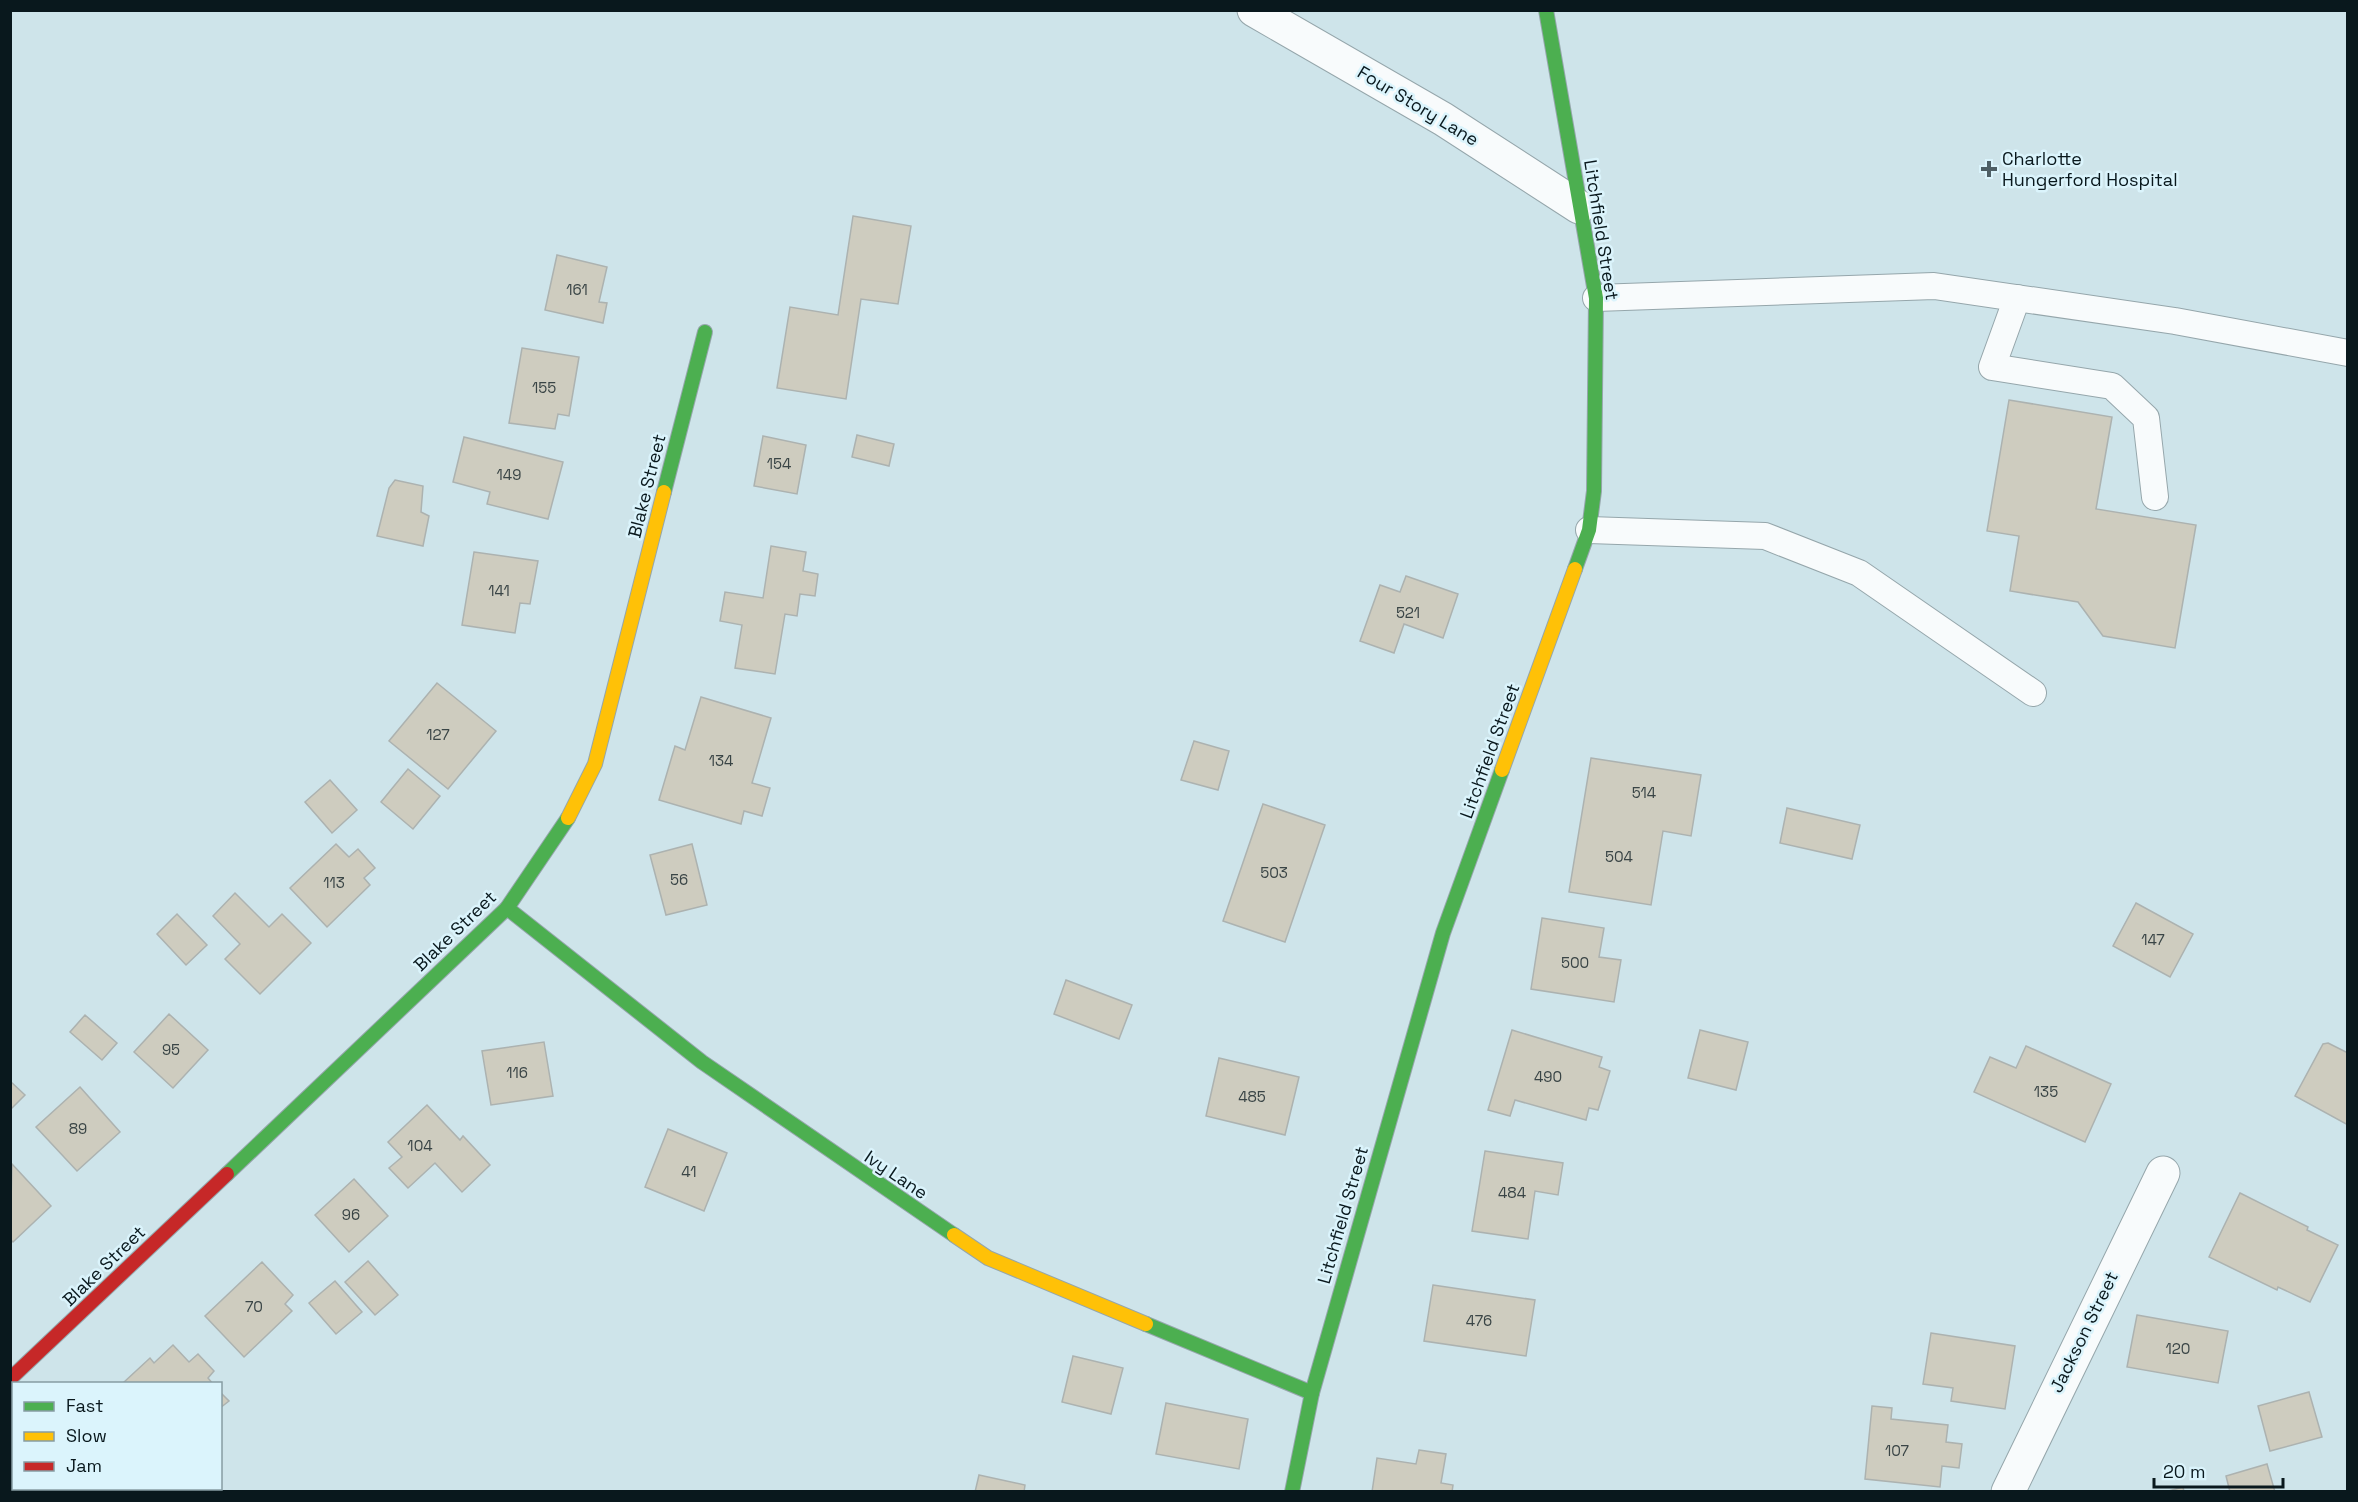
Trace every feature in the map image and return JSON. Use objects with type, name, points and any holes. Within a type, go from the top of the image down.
[{"type":"street","name":"Four Story Lane","points":[[1254,10],[1443,119],[1579,207]]},
{"type":"street","name":"Litchfield Street","points":[[1292,1491],[1312,1393],[1443,933],[1589,530],[1594,491],[1596,298],[1546,10]]},
{"type":"street","name":"Blake Street","points":[[10,1379],[507,908],[566,824],[595,764],[705,332]]},
{"type":"street","name":"Ivy Lane","points":[[507,908],[702,1062],[988,1258],[1312,1393]]},
{"type":"street","name":"Jackson Street","points":[[2008,1491],[2163,1173]]},
{"type":"lane","points":[[1596,298],[1934,286],[2175,321],[2348,352]]},
{"type":"lane","points":[[2017,298],[1992,367],[2112,386],[2146,418],[2156,496]]},
{"type":"lane","points":[[1589,530],[1765,536],[1859,573],[2033,693]]},
{"type":"building","points":[[853,216],[911,226],[898,304],[861,299],[846,399],[777,388],[790,307],[838,315]]},
{"type":"building","points":[[557,255],[607,267],[599,302],[607,303],[603,323],[545,310]]},
{"type":"building","points":[[522,348],[579,357],[569,416],[558,414],[555,429],[509,423]]},
{"type":"building","points":[[2009,400],[2112,417],[2096,509],[2196,525],[2175,648],[2103,636],[2078,602],[2010,591],[2019,536],[1987,531]]},
{"type":"building","points":[[857,435],[894,444],[889,466],[852,457]]},
{"type":"building","points":[[763,436],[806,445],[797,494],[754,486]]},
{"type":"building","points":[[464,437],[563,462],[548,519],[487,504],[490,492],[453,482]]},
{"type":"building","points":[[395,480],[423,486],[421,512],[429,516],[423,546],[377,536],[389,488]]},
{"type":"building","points":[[771,546],[806,552],[803,571],[818,574],[815,596],[800,594],[797,616],[785,614],[775,674],[735,668],[742,625],[720,621],[725,592],[763,598]]},
{"type":"building","points":[[474,552],[538,561],[530,604],[520,603],[515,633],[462,625]]},
{"type":"building","points":[[1406,576],[1458,594],[1443,638],[1404,624],[1394,653],[1360,641],[1380,585],[1400,592]]},
{"type":"building","points":[[437,683],[496,731],[448,789],[389,741]]},
{"type":"building","points":[[701,697],[771,718],[752,783],[770,788],[762,816],[744,811],[741,824],[659,800],[675,746],[685,750]]},
{"type":"building","points":[[1194,741],[1229,751],[1218,790],[1181,780]]},
{"type":"building","points":[[1591,758],[1701,775],[1691,836],[1663,831],[1651,905],[1569,892]]},
{"type":"building","points":[[408,769],[440,796],[413,829],[381,802]]},
{"type":"building","points":[[330,780],[357,810],[332,833],[305,802]]},
{"type":"building","points":[[1263,804],[1325,825],[1285,942],[1223,921]]},
{"type":"building","points":[[1787,808],[1860,825],[1852,859],[1780,843]]},
{"type":"building","points":[[336,844],[349,857],[358,849],[375,868],[364,878],[370,885],[327,927],[290,888]]},
{"type":"building","points":[[692,844],[707,905],[666,915],[650,855]]},
{"type":"building","points":[[235,893],[269,927],[282,914],[311,943],[260,994],[225,959],[240,944],[213,916]]},
{"type":"building","points":[[2136,903],[2193,934],[2170,977],[2113,946]]},
{"type":"building","points":[[177,914],[207,945],[186,965],[157,934]]},
{"type":"building","points":[[1542,918],[1604,928],[1599,957],[1621,960],[1614,1002],[1531,989]]},
{"type":"building","points":[[1066,980],[1132,1005],[1119,1039],[1054,1014]]},
{"type":"building","points":[[169,1014],[208,1050],[173,1088],[134,1052]]},
{"type":"building","points":[[85,1015],[117,1043],[102,1060],[70,1032]]},
{"type":"building","points":[[1512,1030],[1602,1057],[1599,1067],[1610,1071],[1598,1110],[1589,1108],[1586,1120],[1515,1100],[1510,1116],[1488,1110]]},
{"type":"building","points":[[1700,1030],[1748,1042],[1736,1090],[1688,1078]]},
{"type":"building","points":[[544,1042],[553,1096],[491,1105],[482,1051]]},
{"type":"building","points":[[2328,1043],[2348,1053],[2348,1125],[2295,1096],[2323,1044]]},
{"type":"building","points":[[2026,1046],[2111,1084],[2085,1142],[1974,1092],[1990,1057],[2016,1068]]},
{"type":"building","points":[[1219,1058],[1299,1077],[1285,1135],[1206,1116]]},
{"type":"building","points":[[10,1081],[25,1095],[10,1110]]},
{"type":"building","points":[[80,1087],[120,1132],[77,1171],[36,1127]]},
{"type":"building","points":[[427,1105],[460,1140],[463,1136],[490,1165],[462,1192],[435,1163],[408,1188],[389,1168],[402,1157],[388,1142]]},
{"type":"building","points":[[668,1129],[727,1153],[704,1211],[645,1187]]},
{"type":"building","points":[[1485,1151],[1563,1163],[1558,1195],[1535,1191],[1528,1239],[1472,1231]]},
{"type":"building","points":[[12,1164],[51,1206],[13,1242],[10,1239]]},
{"type":"building","points":[[354,1179],[388,1216],[349,1252],[315,1215]]},
{"type":"building","points":[[2240,1193],[2308,1227],[2307,1230],[2338,1245],[2310,1302],[2278,1287],[2277,1290],[2209,1257]]},
{"type":"building","points":[[368,1261],[398,1295],[375,1315],[345,1282]]},
{"type":"building","points":[[262,1262],[293,1295],[285,1304],[292,1311],[244,1357],[205,1316]]},
{"type":"building","points":[[335,1281],[362,1312],[336,1334],[309,1303]]},
{"type":"building","points":[[1433,1285],[1535,1300],[1526,1356],[1424,1341]]},
{"type":"building","points":[[2137,1315],[2228,1331],[2218,1383],[2127,1367]]},
{"type":"building","points":[[1931,1333],[2015,1346],[2005,1409],[1951,1401],[1953,1388],[1923,1384]]},
{"type":"building","points":[[173,1345],[189,1362],[198,1354],[214,1371],[208,1378],[211,1382],[124,1382],[150,1358],[154,1363]]},
{"type":"building","points":[[1073,1356],[1123,1368],[1111,1414],[1062,1402]]},
{"type":"building","points":[[2309,1392],[2322,1437],[2270,1451],[2258,1406]]},
{"type":"building","points":[[222,1394],[229,1401],[222,1406]]},
{"type":"building","points":[[1166,1403],[1248,1419],[1239,1469],[1156,1454]]},
{"type":"building","points":[[1872,1406],[1892,1408],[1891,1419],[1948,1425],[1946,1442],[1962,1444],[1959,1468],[1942,1466],[1940,1487],[1865,1479]]},
{"type":"building","points":[[1419,1450],[1446,1454],[1441,1483],[1453,1485],[1452,1492],[1372,1492],[1377,1458],[1416,1464]]},
{"type":"building","points":[[2267,1464],[2275,1492],[2230,1492],[2226,1476]]},
{"type":"building","points":[[979,1475],[1025,1485],[1024,1492],[975,1492]]},
{"type":"building","points":[[2183,1487],[2184,1492],[2165,1492]]},
{"type":"traffic: fast","points":[[1546,10],[1596,298],[1594,491],[1589,530],[1575,569]]},
{"type":"traffic: fast","points":[[664,492],[705,332]]},
{"type":"traffic: fast","points":[[1292,1492],[1312,1393],[1443,933],[1502,770]]},
{"type":"traffic: fast","points":[[227,1174],[507,908],[568,818]]},
{"type":"traffic: fast","points":[[507,908],[702,1062],[954,1235]]},
{"type":"traffic: fast","points":[[1146,1324],[1312,1393]]},
{"type":"traffic: slow","points":[[568,818],[595,764],[664,492]]},
{"type":"traffic: slow","points":[[1502,770],[1575,569]]},
{"type":"traffic: slow","points":[[954,1235],[988,1258],[1146,1324]]},
{"type":"traffic: jam","points":[[10,1379],[227,1174]]},
{"type":"place","name":"Charlotte Hungerford Hospital","points":[[1989,169]]}]
